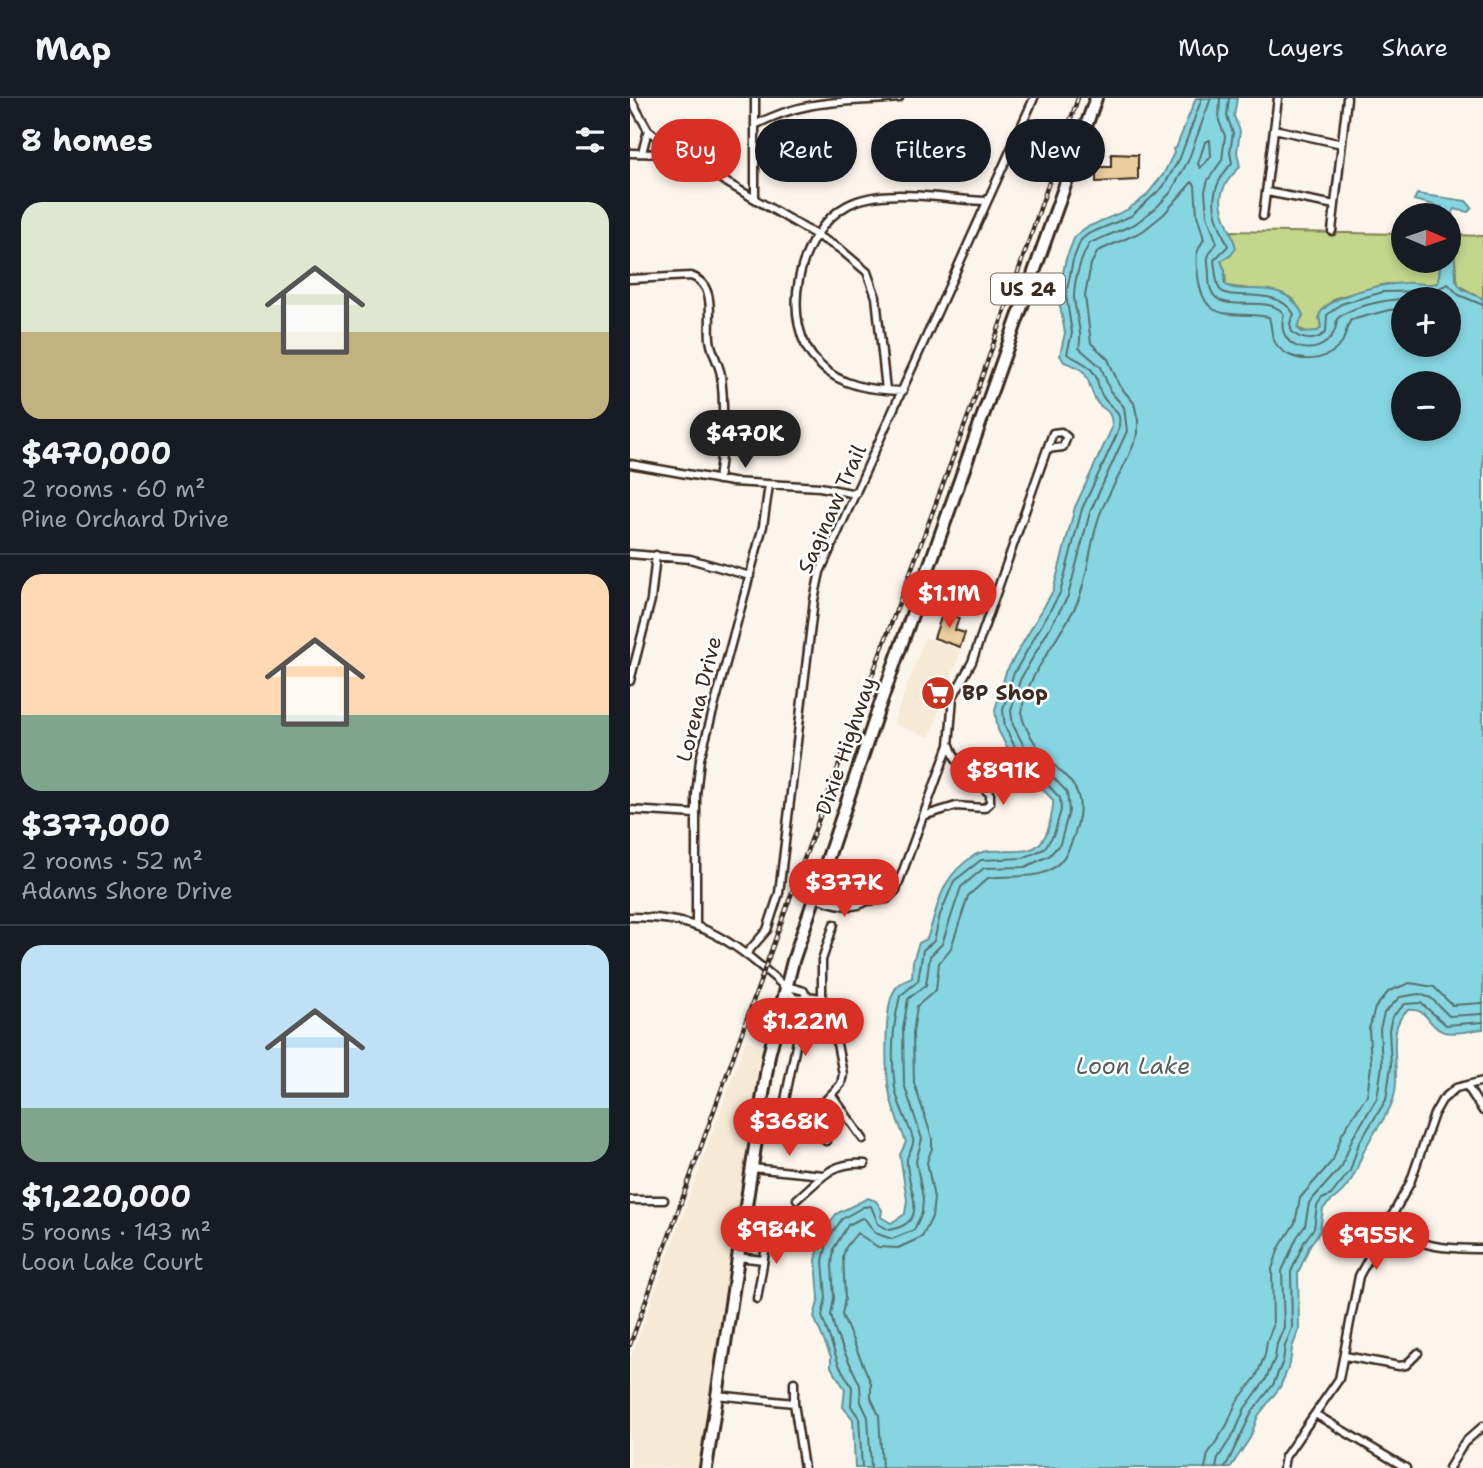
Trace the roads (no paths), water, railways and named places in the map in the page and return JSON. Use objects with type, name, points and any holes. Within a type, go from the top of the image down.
[{"type":"main road","name":"Dixie Highway","points":[[706,1468],[769,1055],[786,986],[877,713],[1096,98]]},
{"type":"street","points":[[630,98],[651,133]]},
{"type":"street","points":[[755,98],[755,119]]},
{"type":"street","points":[[765,119],[800,103],[899,98]]},
{"type":"street","name":"Saginaw Trail","points":[[747,954],[767,930],[776,905],[817,585],[824,563],[1034,98]]},
{"type":"street","points":[[1263,216],[1278,98]]},
{"type":"street","points":[[1332,231],[1347,98]]},
{"type":"street","points":[[1274,130],[1342,144]]},
{"type":"street","points":[[642,153],[648,131]]},
{"type":"street","points":[[630,153],[651,153]]},
{"type":"street","points":[[727,182],[817,235],[856,262],[872,282],[886,390]]},
{"type":"street","points":[[755,182],[755,198]]},
{"type":"street","points":[[1267,192],[1335,205]]},
{"type":"street","points":[[903,391],[870,389],[833,376],[819,365],[805,346],[800,334],[798,291],[807,253],[832,217],[847,205],[867,198],[986,201]]},
{"type":"street","points":[[630,279],[691,276],[698,278],[707,291],[710,339],[721,378],[719,480]]},
{"type":"street","points":[[819,886],[867,901],[887,899],[896,890],[949,745],[953,697],[972,662],[1047,449]]},
{"type":"street","points":[[630,464],[719,480],[834,488],[856,494]]},
{"type":"street","name":"Lorena Drive","points":[[696,925],[696,814],[700,759],[763,526],[769,485]]},
{"type":"street","points":[[630,554],[690,559],[750,576]]},
{"type":"street","points":[[630,681],[651,600],[656,555]]},
{"type":"street","points":[[923,816],[956,806],[984,808],[990,803],[990,794],[968,778],[949,745]]},
{"type":"street","points":[[630,810],[696,814]]},
{"type":"street","points":[[814,898],[850,906],[860,906],[867,901]]},
{"type":"street","points":[[630,917],[663,918],[696,925],[725,938],[747,954],[786,986],[794,998],[822,998]]},
{"type":"street","points":[[811,1122],[821,1105],[841,1084],[843,1065],[831,1014],[822,998],[822,960],[834,924]]},
{"type":"street","points":[[806,996],[793,1049],[782,1118],[789,1123],[811,1122]]},
{"type":"street","points":[[1283,1468],[1285,1457],[1339,1379],[1359,1276],[1414,1175],[1434,1114],[1450,1093],[1483,1081]]},
{"type":"street","points":[[1466,1086],[1483,1111]]},
{"type":"street","points":[[832,1095],[863,1139]]},
{"type":"street","points":[[811,1122],[826,1141]]},
{"type":"street","points":[[797,1199],[823,1175],[842,1164],[865,1164]]},
{"type":"street","points":[[752,1168],[823,1175]]},
{"type":"street","points":[[630,1200],[664,1200]]},
{"type":"street","points":[[1385,1228],[1415,1242],[1441,1249],[1483,1249]]},
{"type":"street","points":[[757,1299],[769,1229]]},
{"type":"street","points":[[738,1257],[763,1260]]},
{"type":"street","points":[[1345,1356],[1392,1367],[1406,1365],[1418,1353]]},
{"type":"street","points":[[794,1382],[794,1403],[804,1468]]},
{"type":"street","points":[[716,1395],[794,1403]]},
{"type":"street","points":[[1315,1414],[1406,1468]]},
{"type":"street","points":[[1449,1468],[1464,1443],[1483,1426]]},
{"type":"water","name":"Loon Lake","points":[[1196,98],[1237,98],[1234,116],[1240,131],[1237,152],[1240,167],[1224,187],[1221,196],[1224,214],[1236,248],[1221,261],[1225,271],[1224,283],[1239,289],[1261,289],[1284,295],[1294,302],[1303,315],[1297,328],[1302,332],[1318,331],[1321,327],[1319,315],[1334,301],[1345,296],[1395,284],[1438,283],[1439,273],[1456,273],[1456,281],[1460,287],[1391,287],[1391,357],[1461,357],[1461,288],[1483,299],[1483,1029],[1448,1033],[1438,1029],[1415,1010],[1408,1010],[1401,1017],[1395,1037],[1396,1082],[1393,1100],[1350,1182],[1323,1209],[1320,1231],[1310,1245],[1298,1273],[1299,1329],[1290,1364],[1280,1387],[1258,1416],[1250,1438],[1230,1468],[855,1468],[853,1419],[843,1407],[845,1389],[831,1367],[831,1357],[814,1317],[819,1298],[816,1260],[822,1235],[836,1214],[868,1198],[876,1201],[882,1210],[881,1217],[891,1223],[905,1214],[907,1200],[900,1155],[906,1142],[891,1101],[887,1072],[888,1012],[894,991],[900,984],[912,978],[913,961],[919,943],[927,939],[946,884],[961,865],[982,852],[1016,851],[1036,847],[1049,826],[1053,800],[1012,757],[998,730],[995,710],[1006,672],[1053,591],[1075,507],[1112,428],[1110,416],[1097,403],[1086,375],[1079,368],[1064,362],[1060,355],[1065,333],[1058,295],[1066,259],[1075,236],[1085,228],[1127,210],[1146,196],[1163,175],[1174,153],[1173,149],[1176,148]]},
{"type":"water","name":"Loon Lake","points":[[1417,194],[1466,201],[1472,208],[1468,212],[1461,210],[1461,203],[1426,203],[1414,200]]},
{"type":"railway","points":[[630,1345],[800,870],[973,403],[1078,98]]},
{"type":"place","name":"BP Shop","points":[[938,693]]}]
